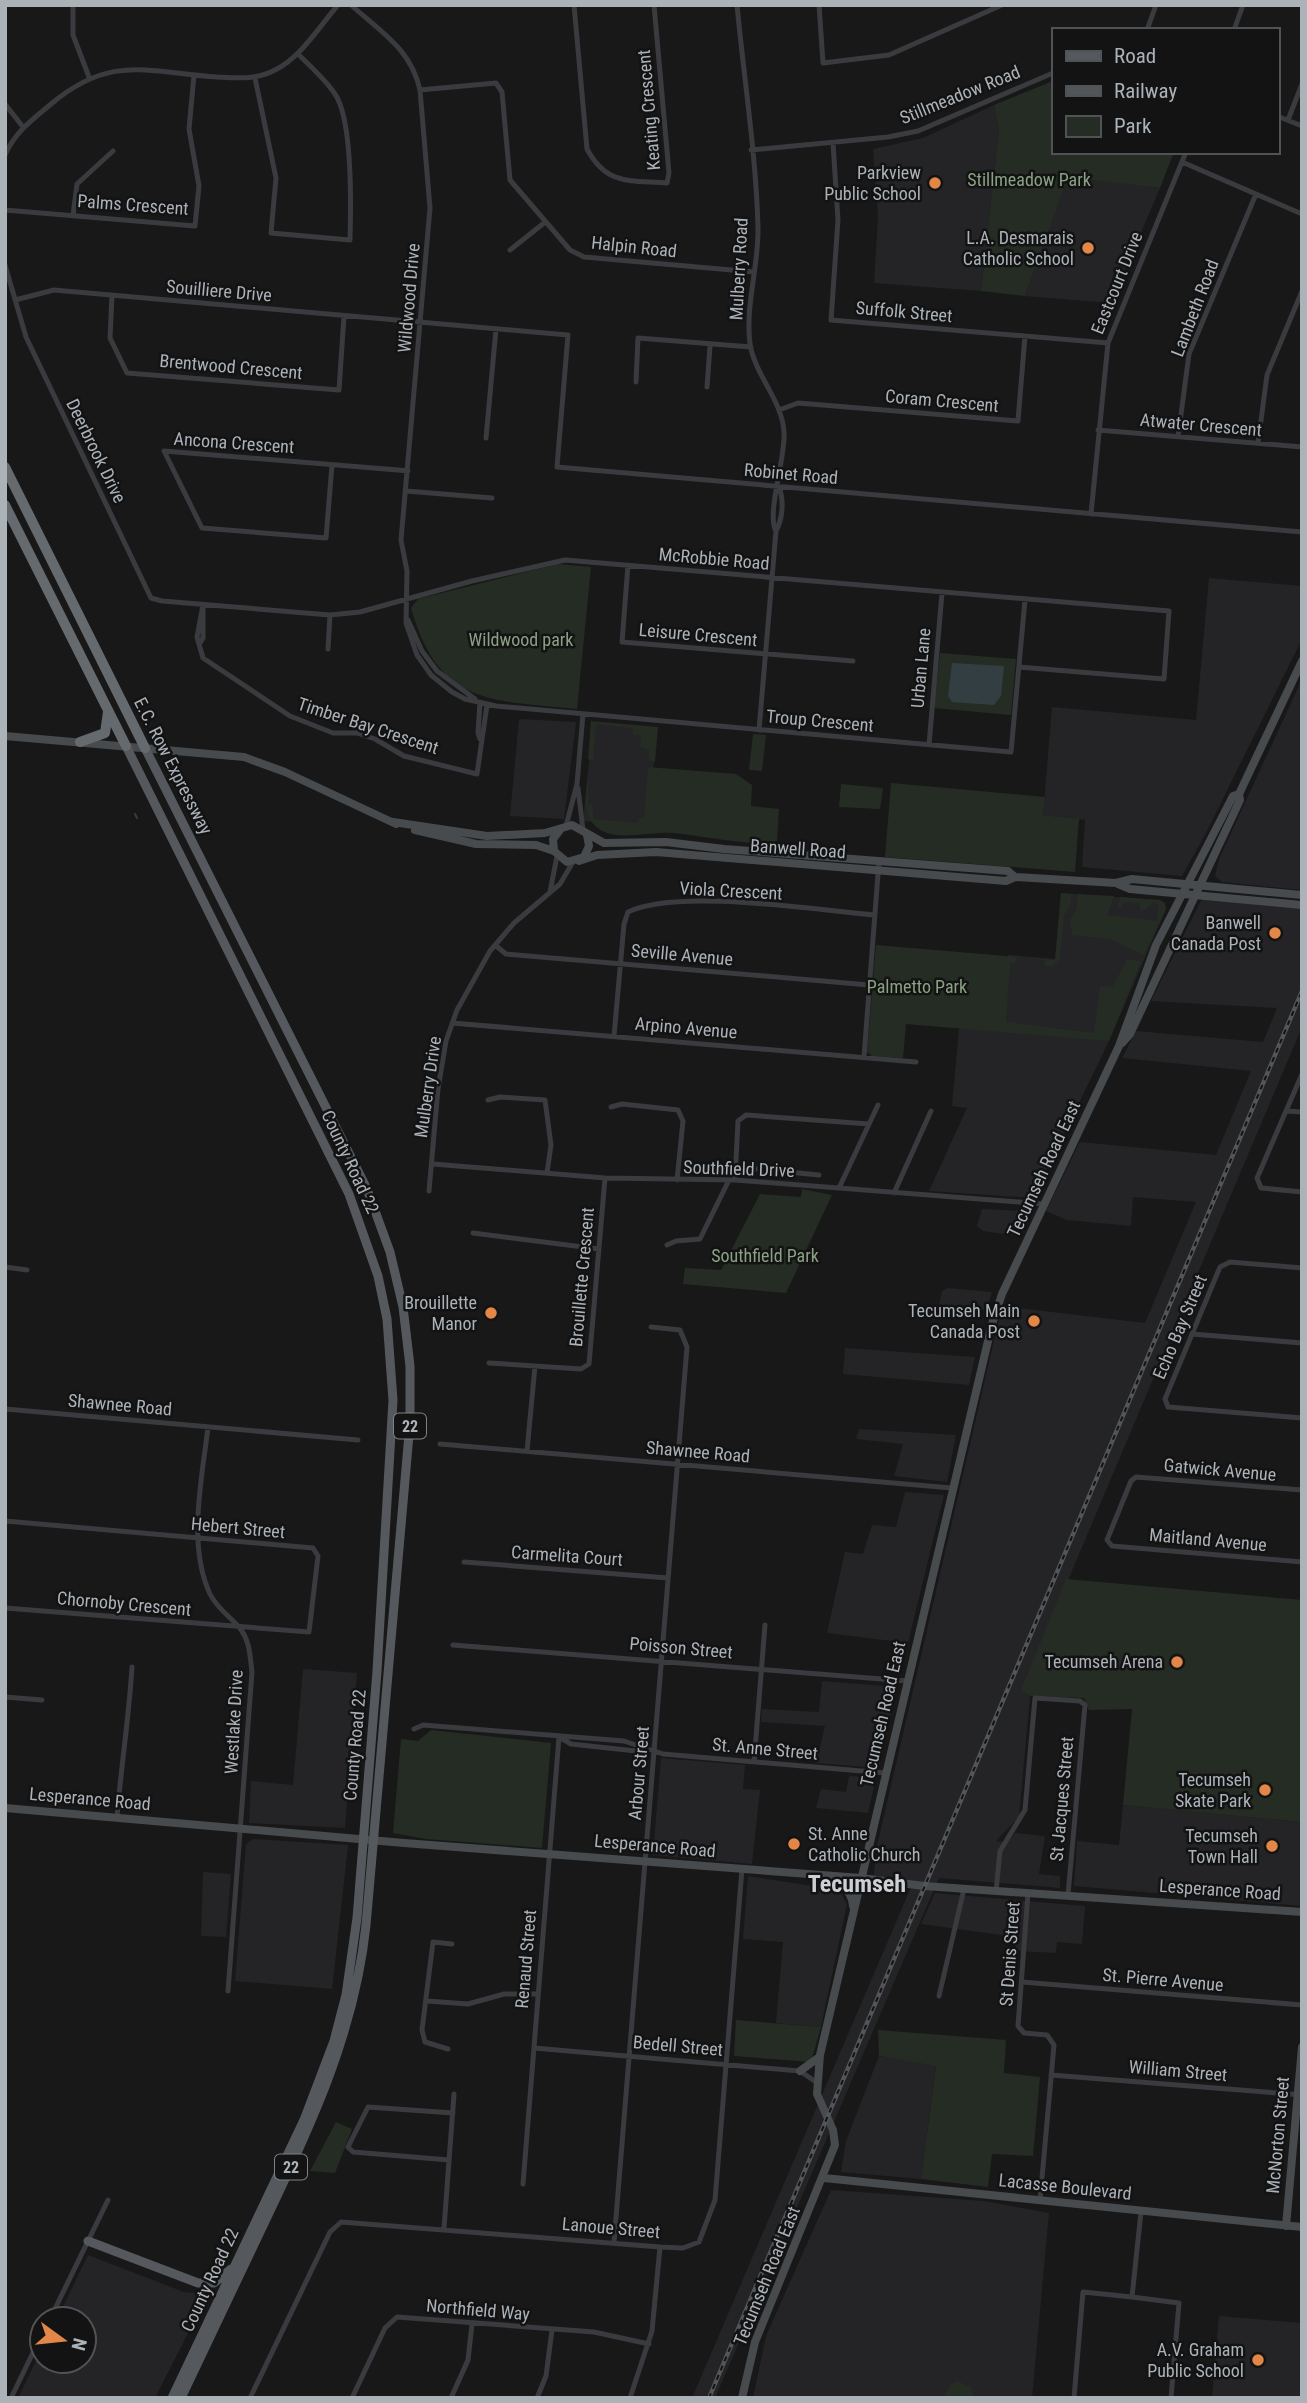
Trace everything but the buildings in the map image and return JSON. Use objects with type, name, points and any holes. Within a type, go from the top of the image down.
[{"type":"highway","name":"E.C. Row Expressway","points":[[5,467],[145,748]]},
{"type":"highway","name":"E.C. Row Expressway","points":[[5,505],[125,746]]},
{"type":"highway","points":[[80,742],[104,733],[108,712]]},
{"type":"main road","name":"Tecumseh Road East","points":[[1119,1046],[1130,1034],[1202,886],[1240,800],[1239,794],[1302,661]]},
{"type":"main road","points":[[5,736],[253,760],[393,822],[465,842],[491,846],[536,845],[576,862],[588,852],[585,832],[563,827],[545,833],[487,836],[393,822]]},
{"type":"main road","name":"E.C. Row Expressway","points":[[125,746],[292,1077]]},
{"type":"main road","name":"E.C. Row Expressway","points":[[145,748],[313,1079]]},
{"type":"main road","name":"Tecumseh Road East","points":[[742,2398],[755,2342],[824,2178],[835,2142],[817,2094],[820,2055],[992,1324],[1002,1294],[1119,1046],[1156,946],[1233,796],[1239,794]]},
{"type":"main road","points":[[555,853],[553,839],[563,827]]},
{"type":"main road","name":"Banwell Road","points":[[585,832],[604,843],[666,842],[1007,871],[1015,877]]},
{"type":"main road","name":"Banwell Road","points":[[576,862],[597,855],[656,852],[1006,881],[1015,877],[1116,883],[1132,879],[1302,895]]},
{"type":"main road","name":"Banwell Road","points":[[1116,883],[1130,889],[1302,905]]},
{"type":"main road","name":"County Road 22","points":[[181,2398],[333,2073],[344,2039],[364,1949],[390,1453],[391,1363],[385,1308],[365,1233],[292,1077]]},
{"type":"main road","name":"County Road 22","points":[[172,2398],[304,2120],[334,2040],[352,1957],[369,1840],[407,1475],[410,1366],[401,1297],[380,1222],[313,1079]]},
{"type":"main road","name":"Lesperance Road","points":[[5,1808],[369,1840],[742,1868],[964,1889],[1302,1912]]},
{"type":"main road","points":[[823,1875],[845,1888],[852,1899],[853,1914]]},
{"type":"main road","name":"McNorton Street","points":[[1286,2226],[1300,2094],[1302,2047]]},
{"type":"main road","points":[[800,2071],[810,2066],[820,2055]]},
{"type":"main road","name":"Lacasse Boulevard","points":[[824,2178],[1302,2227]]},
{"type":"main road","points":[[88,2241],[198,2283],[214,2283],[235,2265]]},
{"type":"street","points":[[74,5],[73,35],[89,77]]},
{"type":"street","points":[[5,155],[13,138],[23,127],[72,86],[89,77],[123,68],[256,78],[276,70],[298,54],[338,5]]},
{"type":"street","name":"Wildwood Drive","points":[[351,5],[406,54],[416,71],[420,90],[430,208],[401,541],[407,571],[408,620]]},
{"type":"street","name":"Keating Crescent","points":[[574,5],[587,149],[604,173],[616,179],[667,183],[669,173],[654,5]]},
{"type":"street","name":"Mulberry Road","points":[[737,5],[758,229],[749,328],[751,347],[779,410],[784,432],[779,487],[783,496],[780,524],[776,531],[759,730]]},
{"type":"street","points":[[819,5],[823,63],[889,55],[1002,5]]},
{"type":"street","points":[[1148,28],[1156,5]]},
{"type":"street","points":[[1235,28],[1243,5]]},
{"type":"street","points":[[256,78],[276,178],[271,233],[349,240],[351,193],[342,107],[334,92],[298,54]]},
{"type":"street","name":"Stillmeadow Road","points":[[751,150],[833,143],[918,131],[1052,73]]},
{"type":"street","name":"Palms Crescent","points":[[5,210],[195,226],[198,186],[189,129],[194,75]]},
{"type":"street","name":"Halpin Road","points":[[420,90],[496,83],[502,92],[510,180],[544,223],[570,250],[584,257],[754,272]]},
{"type":"street","points":[[1288,120],[1302,84]]},
{"type":"street","points":[[5,104],[23,127]]},
{"type":"street","points":[[1279,117],[1302,126]]},
{"type":"street","name":"Suffolk Street","points":[[833,143],[838,220],[831,320],[1108,344]]},
{"type":"street","points":[[73,215],[77,184],[113,151]]},
{"type":"street","name":"Eastcourt Drive","points":[[1091,514],[1108,344],[1185,154]]},
{"type":"street","points":[[1182,162],[1302,214]]},
{"type":"street","name":"Lambeth Road","points":[[1178,437],[1189,354],[1256,194]]},
{"type":"street","points":[[509,250],[544,223]]},
{"type":"street","name":"Deerbrook Drive","points":[[5,265],[26,337],[151,598],[203,605]]},
{"type":"street","name":"Souilliere Drive","points":[[15,300],[54,290],[421,323]]},
{"type":"street","points":[[1258,443],[1266,375],[1302,291]]},
{"type":"street","name":"Brentwood Crescent","points":[[112,295],[110,338],[127,373],[339,390],[344,316]]},
{"type":"street","name":"Robinet Road","points":[[421,323],[568,335],[557,467],[1302,532]]},
{"type":"street","points":[[486,438],[496,329]]},
{"type":"street","name":"Coram Crescent","points":[[779,410],[798,403],[1018,421],[1025,336]]},
{"type":"street","points":[[636,382],[638,338],[710,346],[751,347]]},
{"type":"street","points":[[706,387],[710,346]]},
{"type":"street","name":"Atwater Crescent","points":[[1098,430],[1302,447]]},
{"type":"street","name":"Ancona Crescent","points":[[332,465],[326,538],[202,528],[164,451],[408,471]]},
{"type":"street","points":[[406,491],[492,498]]},
{"type":"street","name":"McRobbie Road","points":[[406,598],[550,561],[628,565],[1169,611],[1164,679],[1019,667]]},
{"type":"street","name":"Leisure Crescent","points":[[628,565],[622,642],[765,654]]},
{"type":"street","name":"Urban Lane","points":[[929,745],[942,593]]},
{"type":"street","points":[[203,605],[330,615],[360,612],[406,598]]},
{"type":"street","name":"Troup Crescent","points":[[408,620],[422,651],[437,671],[477,701],[487,705],[1011,752],[1025,600]]},
{"type":"street","name":"Timber Bay Crescent","points":[[203,605],[203,638],[199,643],[203,658],[290,716],[333,733],[357,733],[404,756],[477,774],[487,705]]},
{"type":"street","points":[[328,649],[330,615]]},
{"type":"street","points":[[765,654],[853,662]]},
{"type":"street","name":"Timber Bay Crescent","points":[[477,701],[480,739]]},
{"type":"street","points":[[563,827],[577,784],[583,715]]},
{"type":"street","points":[[577,784],[585,832]]},
{"type":"street","points":[[549,895],[555,853]]},
{"type":"street","points":[[864,1057],[879,861]]},
{"type":"street","name":"Mulberry Drive","points":[[429,1191],[446,1041],[471,980],[514,923],[549,895],[576,862]]},
{"type":"street","name":"Viola Crescent","points":[[614,1036],[624,924],[628,912],[639,907],[703,901],[875,915]]},
{"type":"street","name":"Seville Avenue","points":[[495,945],[506,954],[869,985]]},
{"type":"street","name":"Arpino Avenue","points":[[452,1023],[916,1062]]},
{"type":"street","points":[[1302,1074],[1257,1178],[1261,1188],[1302,1192]]},
{"type":"street","points":[[488,1100],[500,1097],[545,1100],[551,1145],[547,1173]]},
{"type":"street","points":[[611,1107],[622,1104],[678,1110],[682,1121],[677,1180]]},
{"type":"street","points":[[839,1188],[878,1105]]},
{"type":"street","points":[[894,1193],[931,1111]]},
{"type":"street","points":[[1286,1111],[1302,1112]]},
{"type":"street","points":[[667,1245],[676,1241],[700,1239],[732,1180],[738,1121],[746,1115],[869,1124]]},
{"type":"street","name":"Southfield Drive","points":[[433,1164],[605,1178],[732,1180],[1044,1205]]},
{"type":"street","points":[[735,1167],[819,1175]]},
{"type":"street","name":"Brouillette Crescent","points":[[489,1363],[581,1369],[589,1364],[605,1178]]},
{"type":"street","points":[[473,1233],[599,1249]]},
{"type":"street","name":"Echo Bay Street","points":[[1302,1268],[1230,1262],[1220,1267],[1165,1399],[1168,1407],[1302,1418]]},
{"type":"street","points":[[5,1267],[27,1270]]},
{"type":"street","name":"Arbour Street","points":[[614,2242],[687,1347],[680,1330],[651,1327]]},
{"type":"street","points":[[1192,1334],[1302,1343]]},
{"type":"street","points":[[527,1451],[534,1366]]},
{"type":"street","name":"Shawnee Road","points":[[5,1409],[358,1440]]},
{"type":"street","name":"Westlake Drive","points":[[208,1427],[199,1538],[210,1594],[220,1610],[240,1628],[248,1643],[251,1672],[242,1828],[228,1991]]},
{"type":"street","name":"Shawnee Road","points":[[440,1444],[953,1488]]},
{"type":"street","name":"Gatwick Avenue","points":[[1112,1546],[1107,1540],[1131,1480],[1136,1477],[1302,1490]]},
{"type":"street","name":"Hebert Street","points":[[5,1521],[313,1548],[318,1556],[309,1632],[240,1628]]},
{"type":"street","name":"Maitland Avenue","points":[[1112,1546],[1302,1562]]},
{"type":"street","name":"Carmelita Court","points":[[464,1562],[668,1578]]},
{"type":"street","name":"Chornoby Crescent","points":[[5,1608],[240,1628]]},
{"type":"street","points":[[754,1762],[765,1625]]},
{"type":"street","name":"Poisson Street","points":[[453,1645],[907,1681]]},
{"type":"street","points":[[117,1817],[122,1757],[128,1732],[132,1667]]},
{"type":"street","points":[[5,1697],[42,1700]]},
{"type":"street","name":"St Jacques Street","points":[[996,1891],[1000,1851],[1023,1818],[1035,1698],[1080,1701],[1085,1705],[1068,1895]]},
{"type":"street","name":"St. Anne Street","points":[[414,1729],[424,1726],[624,1741],[654,1751],[885,1773]]},
{"type":"street","name":"Renaud Street","points":[[523,2184],[559,1737]]},
{"type":"street","name":"Lanoue Street","points":[[250,2398],[336,2224],[345,2221],[444,2228],[660,2247],[690,2247],[699,2242],[715,2200],[742,1868]]},
{"type":"street","points":[[939,1996],[964,1889]]},
{"type":"street","name":"St Denis Street","points":[[1028,1893],[1018,2026],[1024,2033],[1047,2035],[1054,2045],[1040,2200]]},
{"type":"street","points":[[448,2049],[425,2042],[422,2030],[433,1942],[452,1944]]},
{"type":"street","name":"St. Pierre Avenue","points":[[1022,1982],[1302,2005]]},
{"type":"street","points":[[427,2001],[468,2004],[504,1994],[537,1994]]},
{"type":"street","name":"Bedell Street","points":[[534,2048],[800,2071],[816,2082]]},
{"type":"street","name":"William Street","points":[[1051,2075],[1300,2094]]},
{"type":"street","points":[[444,2228],[454,2094]]},
{"type":"street","points":[[449,2161],[360,2153],[348,2147],[368,2107],[453,2113]]},
{"type":"street","points":[[57,2305],[107,2200]]},
{"type":"street","points":[[1132,2297],[1141,2212]]},
{"type":"street","points":[[630,2398],[649,2344],[660,2247]]},
{"type":"street","points":[[1074,2398],[1083,2292],[1179,2303],[1171,2398]]},
{"type":"street","name":"Northfield Way","points":[[352,2398],[393,2319],[401,2317],[606,2333],[649,2344]]},
{"type":"street","points":[[451,2398],[468,2360],[472,2324]]},
{"type":"street","points":[[537,2398],[546,2376],[552,2330]]},
{"type":"street","points":[[11,2398],[28,2363]]},
{"type":"shaded area","name":"Parkview Public School","points":[[994,105],[999,130],[981,291],[874,283],[878,217],[873,149],[923,138]]},
{"type":"shaded area","name":"L.A. Desmarais Catholic School","points":[[1068,176],[1160,188],[1111,303],[1025,296]]},
{"type":"shaded area","points":[[1209,578],[1302,586],[1302,639],[1182,876],[1082,867],[1085,820],[1043,815],[1052,707],[1196,720]]},
{"type":"shaded area","points":[[952,663],[1004,666],[1001,696],[994,705],[952,702],[948,696]]},
{"type":"shaded area","points":[[1302,679],[1302,890],[1222,882],[1215,876],[1219,859]]},
{"type":"shaded area","points":[[519,719],[576,722],[564,819],[510,816]]},
{"type":"shaded area","points":[[593,723],[657,729],[648,827],[583,821]]},
{"type":"shaded area","points":[[1061,893],[1160,900],[1166,909],[1109,1041],[1033,1198],[929,1191],[967,1108],[952,1106],[959,1028],[1001,1031],[1008,955],[1055,959]]},
{"type":"shaded area","points":[[1202,899],[1302,907],[1302,1027],[1022,1689],[1030,1696],[1019,1817],[996,1841],[1008,1842],[1015,1833],[1045,1836],[1039,1874],[1060,1876],[1060,1888],[939,1878],[715,2398],[692,2398],[912,1885],[873,1880],[877,1846],[1002,1306],[1145,1323],[1196,1202],[1133,1197],[1131,1226],[1067,1220],[1046,1211],[1080,1142],[1216,1155],[1251,1071],[1122,1058],[1136,1031],[1263,1042],[1277,1008],[1151,1001]]},
{"type":"shaded area","points":[[982,1209],[1026,1211],[1018,1236],[983,1231],[977,1226]]},
{"type":"shaded area","points":[[948,1288],[992,1292],[986,1310],[939,1306],[942,1291]]},
{"type":"shaded area","points":[[845,1348],[975,1357],[969,1385],[843,1374]]},
{"type":"shaded area","points":[[859,1429],[956,1435],[947,1482],[894,1476],[903,1444],[856,1439]]},
{"type":"shaded area","points":[[905,1492],[944,1495],[908,1643],[827,1633],[845,1552],[863,1554],[872,1525],[896,1527]]},
{"type":"shaded area","points":[[303,1669],[357,1673],[345,1828],[249,1823],[251,1781],[293,1785]]},
{"type":"shaded area","points":[[822,1681],[897,1687],[879,1768],[816,1763],[825,1726],[761,1722],[762,1709],[819,1712]]},
{"type":"shaded area","points":[[661,1758],[745,1765],[743,1789],[760,1790],[752,1864],[653,1855]]},
{"type":"shaded area","points":[[849,1776],[876,1778],[868,1813],[816,1808],[821,1789],[846,1792]]},
{"type":"shaded area","points":[[1123,1805],[1302,1822],[1302,1906],[1074,1886],[1077,1841],[1119,1845]]},
{"type":"shaded area","points":[[253,1839],[348,1845],[332,1989],[235,1981],[246,1844]]},
{"type":"shaded area","points":[[203,1872],[231,1874],[226,1937],[201,1936]]},
{"type":"shaded area","points":[[748,1876],[839,1890],[847,1904],[821,2027],[776,2023],[783,1942],[743,1939]]},
{"type":"shaded area","points":[[935,1893],[1085,1906],[1082,1944],[1057,1942],[1056,1953],[1015,1951],[1016,1937],[921,1924]]},
{"type":"shaded area","points":[[879,2056],[936,2065],[921,2179],[841,2172],[846,2141]]},
{"type":"shaded area","points":[[831,2190],[984,2201],[1049,2213],[1032,2398],[753,2398],[766,2336]]},
{"type":"shaded area","points":[[88,2255],[184,2292],[208,2294],[155,2398],[18,2398],[29,2375],[98,2375],[98,2305],[64,2305]]},
{"type":"shaded area","name":"A.V. Graham Public School","points":[[1219,2316],[1302,2323],[1302,2398],[1212,2398]]},
{"type":"green space","name":"Stillmeadow Park","points":[[1052,81],[1052,154],[1173,154],[1160,188],[1068,177],[1025,296],[981,291],[999,130],[994,105]]},
{"type":"green space","name":"Wildwood park","points":[[558,564],[591,567],[577,709],[494,699],[472,692],[453,681],[437,664],[423,640],[411,608],[418,599]]},
{"type":"green space","points":[[940,653],[1016,659],[1011,715],[934,708]]},
{"type":"green space","points":[[591,721],[658,727],[655,762],[649,760],[649,749],[640,747],[641,736],[633,735],[633,728],[596,724],[593,760],[588,759]]},
{"type":"green space","points":[[753,734],[766,735],[762,771],[749,770]]},
{"type":"green space","points":[[648,767],[736,774],[752,785],[751,806],[779,809],[777,841],[743,842],[674,833],[615,835],[593,824],[587,811],[588,774],[588,804],[592,805],[594,819],[637,823],[639,818],[644,818]]},
{"type":"green space","points":[[891,783],[1045,797],[1043,815],[1079,819],[1075,872],[885,857]]},
{"type":"green space","points":[[841,784],[883,788],[880,809],[839,807]]},
{"type":"green space","name":"Palmetto Park","points":[[1061,893],[1072,894],[1070,906],[1064,915],[1060,959],[1053,966],[1045,966],[1045,960],[1017,957],[1015,963],[1010,963],[1006,1022],[1094,1033],[1100,987],[1113,986],[1127,959],[1141,961],[1109,1041],[906,1024],[903,1058],[872,1056],[867,1052],[876,945],[1055,960]]},
{"type":"green space","points":[[1078,894],[1114,896],[1107,915],[1157,921],[1159,906],[1155,902],[1141,912],[1139,903],[1124,902],[1121,907],[1118,906],[1120,897],[1160,900],[1165,903],[1166,909],[1144,955],[1110,939],[1072,935],[1070,919],[1076,910]]},
{"type":"green space","name":"Southfield Park","points":[[802,1189],[832,1195],[786,1293],[683,1284],[685,1268],[721,1270],[760,1194],[801,1197]]},
{"type":"green space","points":[[1066,1579],[1302,1600],[1302,1822],[1123,1805],[1132,1709],[1089,1710],[1084,1698],[1030,1696],[1021,1690]]},
{"type":"green space","points":[[431,1730],[551,1743],[542,1848],[426,1839],[393,1833],[401,1739],[418,1741]]},
{"type":"green space","points":[[736,2020],[821,2027],[811,2062],[734,2056]]},
{"type":"green space","points":[[878,2030],[1006,2040],[1004,2073],[1040,2077],[1033,2156],[992,2154],[988,2187],[921,2179],[936,2066],[879,2056]]},
{"type":"green space","points":[[336,2122],[352,2129],[335,2173],[310,2171]]},
{"type":"green space","points":[[957,2381],[971,2387],[974,2398],[943,2398],[950,2385]]},
{"type":"waterway","points":[[135,814],[137,818]]},
{"type":"railway","points":[[709,2398],[1302,991]]},
{"type":"place","name":"Parkview Public School","points":[[935,183]]},
{"type":"place","name":"L.A. Desmarais Catholic School","points":[[1088,248]]},
{"type":"place","name":"Banwell Canada Post","points":[[1275,933]]},
{"type":"place","name":"Brouillette Manor","points":[[491,1313]]},
{"type":"place","name":"Tecumseh Main Canada Post","points":[[1034,1321]]},
{"type":"place","name":"Tecumseh Arena","points":[[1177,1662]]},
{"type":"place","name":"Tecumseh Skate Park","points":[[1265,1790]]},
{"type":"place","name":"St. Anne Catholic Church","points":[[794,1844]]},
{"type":"place","name":"Tecumseh Town Hall","points":[[1272,1846]]},
{"type":"place","name":"A.V. Graham Public School","points":[[1258,2360]]},
{"type":"district","name":"Tecumseh","points":[[857,1884]]}]
